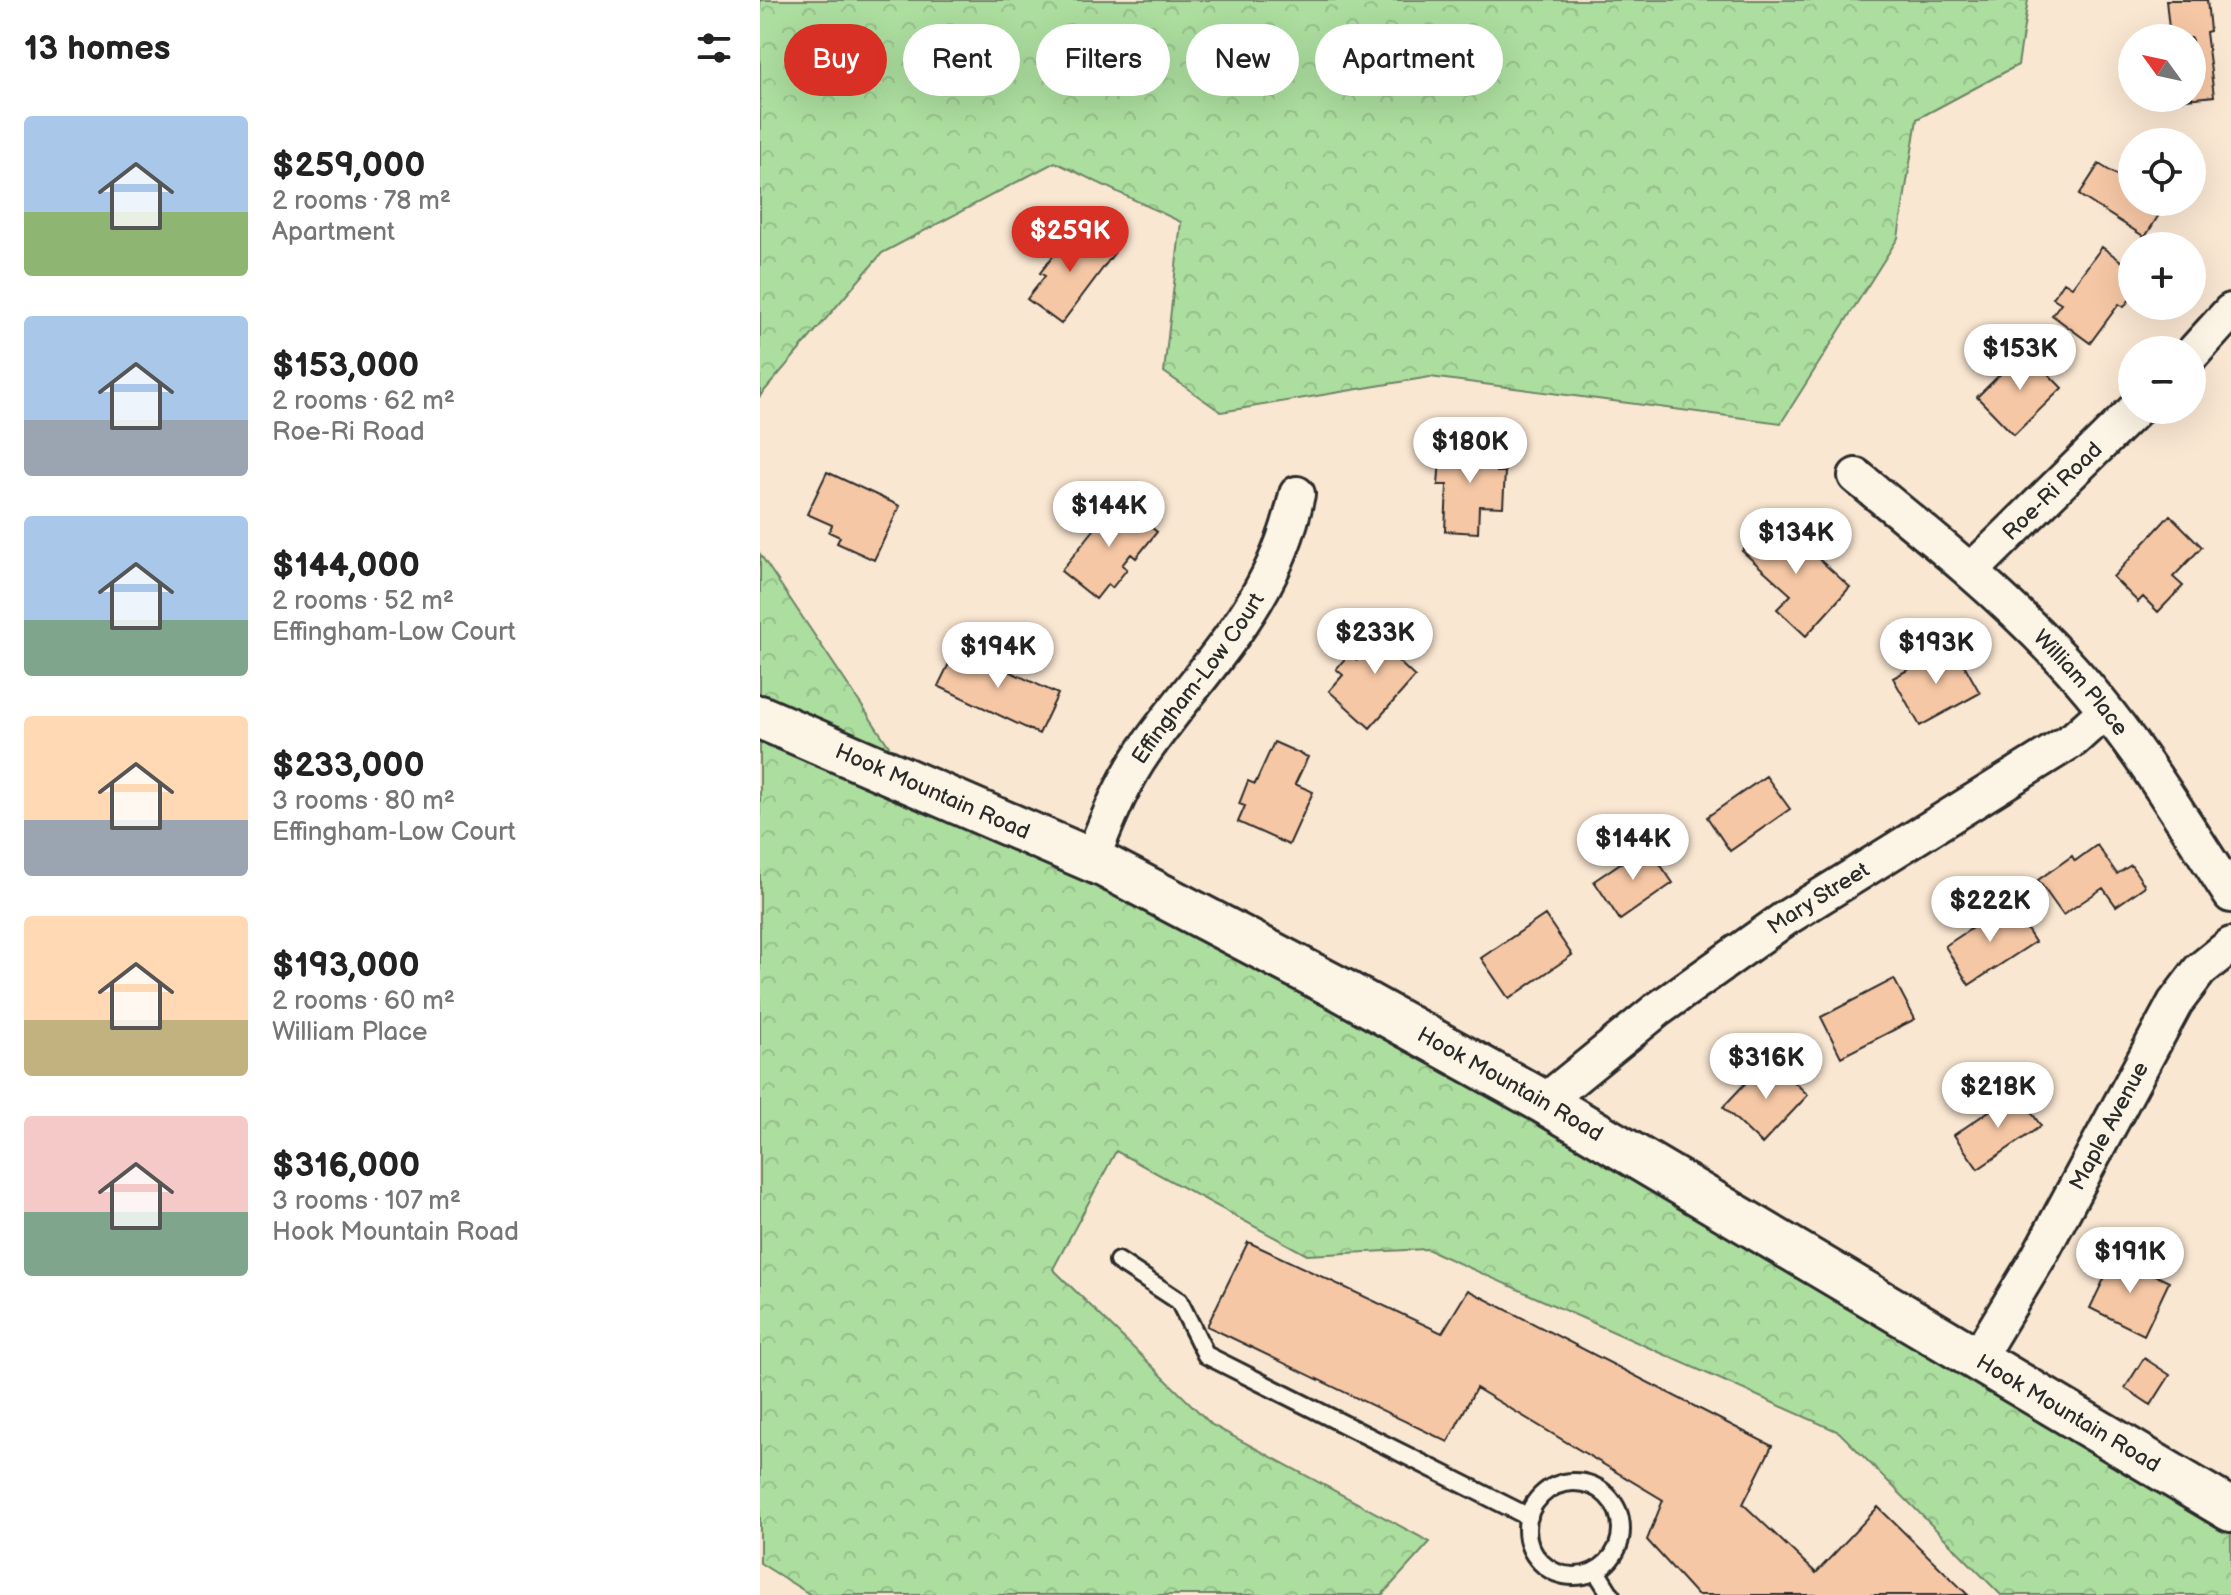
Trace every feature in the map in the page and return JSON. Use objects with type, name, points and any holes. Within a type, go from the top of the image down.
[{"type":"street","points":[[2206,339],[2231,311]]},
{"type":"street","name":"Roe-Ri Road","points":[[1971,571],[2121,424]]},
{"type":"street","name":"William Place","points":[[1856,476],[1971,571],[2063,660],[2137,751],[2231,895]]},
{"type":"street","name":"Effingham-Low Court","points":[[1091,860],[1116,799],[1144,752],[1247,618],[1275,568],[1289,533],[1297,494]]},
{"type":"street","name":"Mary Street","points":[[1544,1102],[1657,1010],[1786,918],[2074,739],[2105,711]]},
{"type":"street","name":"Hook Mountain Road","points":[[760,717],[1091,860],[1340,989],[1544,1102],[2231,1510]]},
{"type":"street","name":"Maple Avenue","points":[[1977,1359],[2039,1256],[2175,1003],[2200,970],[2231,945]]},
{"type":"lane","points":[[1118,1261],[1179,1301],[1206,1355],[1529,1517]]},
{"type":"lane","points":[[1575,1483],[1604,1493],[1620,1518],[1621,1534],[1617,1549],[1596,1571],[1565,1576],[1539,1561],[1527,1533],[1529,1517],[1535,1503],[1560,1485],[1575,1483]]},
{"type":"lane","points":[[1596,1571],[1611,1595]]},
{"type":"green space","points":[[760,0],[2028,0],[2018,65],[1917,119],[1898,238],[1781,423],[1430,377],[1221,412],[1164,372],[1181,222],[1055,162],[882,253],[760,396]]},
{"type":"green space","points":[[760,554],[921,794],[1328,978],[2231,1500],[2231,1595],[2001,1595],[1839,1432],[1427,1249],[1307,1255],[1116,1151],[1053,1269],[1212,1425],[1430,1542],[1382,1595],[811,1595],[760,1563]]},
{"type":"building","points":[[2166,0],[2207,0],[2210,31],[2206,32],[2206,24],[2169,24]]},
{"type":"building","points":[[2206,32],[2214,96],[2206,97]]},
{"type":"building","points":[[2099,164],[2118,176],[2118,216],[2158,216],[2148,232],[2137,232],[2079,195]]},
{"type":"building","points":[[1078,224],[1115,252],[1061,324],[1027,299],[1045,276],[1040,273]]},
{"type":"building","points":[[2102,247],[2118,259],[2118,305],[2090,343],[2052,315],[2061,303],[2053,298],[2064,282],[2072,287]]},
{"type":"building","points":[[2025,350],[2062,388],[2014,435],[1977,397]]},
{"type":"building","points":[[1450,443],[1498,446],[1497,472],[1505,472],[1503,507],[1479,506],[1478,533],[1445,531],[1447,485],[1438,485],[1440,459],[1449,459]]},
{"type":"building","points":[[827,472],[900,506],[874,560],[837,543],[840,537],[829,532],[832,525],[807,514]]},
{"type":"building","points":[[1114,497],[1157,532],[1136,558],[1131,554],[1122,565],[1127,569],[1112,588],[1108,584],[1096,599],[1061,571],[1097,526],[1093,523]]},
{"type":"building","points":[[2170,515],[2202,547],[2173,577],[2183,586],[2158,612],[2143,597],[2138,602],[2113,577]]},
{"type":"building","points":[[1772,517],[1850,587],[1806,636],[1777,609],[1791,595],[1742,551]]},
{"type":"building","points":[[1392,620],[1416,641],[1398,661],[1415,677],[1370,728],[1329,691],[1343,675],[1336,669],[1349,654],[1357,660]]},
{"type":"building","points":[[1953,645],[1980,693],[1920,726],[1893,678]]},
{"type":"building","points":[[957,647],[1058,694],[1039,734],[938,686]]},
{"type":"building","points":[[1274,742],[1308,757],[1295,784],[1313,792],[1289,845],[1238,822],[1245,806],[1239,804],[1248,781],[1255,784]]},
{"type":"building","points":[[1766,776],[1790,809],[1730,851],[1707,817]]},
{"type":"building","points":[[1647,845],[1673,883],[1620,920],[1594,881]]},
{"type":"building","points":[[2097,845],[2117,874],[2131,865],[2145,886],[2116,906],[2103,888],[2063,915],[2038,880],[2072,856],[2075,861]]},
{"type":"building","points":[[2010,903],[2035,942],[1969,985],[1945,946]]},
{"type":"building","points":[[1545,915],[1572,955],[1509,999],[1481,958]]},
{"type":"building","points":[[1894,979],[1915,1019],[1841,1057],[1821,1017]]},
{"type":"building","points":[[1769,1058],[1808,1095],[1762,1144],[1723,1107]]},
{"type":"building","points":[[2017,1092],[2041,1126],[1978,1169],[1954,1135]]},
{"type":"building","points":[[1248,1242],[1442,1333],[1468,1290],[1772,1446],[1743,1504],[1816,1573],[1878,1507],[1968,1595],[1697,1595],[1647,1540],[1663,1500],[1476,1388],[1448,1442],[1207,1326]]},
{"type":"building","points":[[2115,1256],[2169,1282],[2144,1335],[2090,1308]]},
{"type":"building","points":[[2144,1358],[2170,1375],[2151,1405],[2125,1388]]}]
